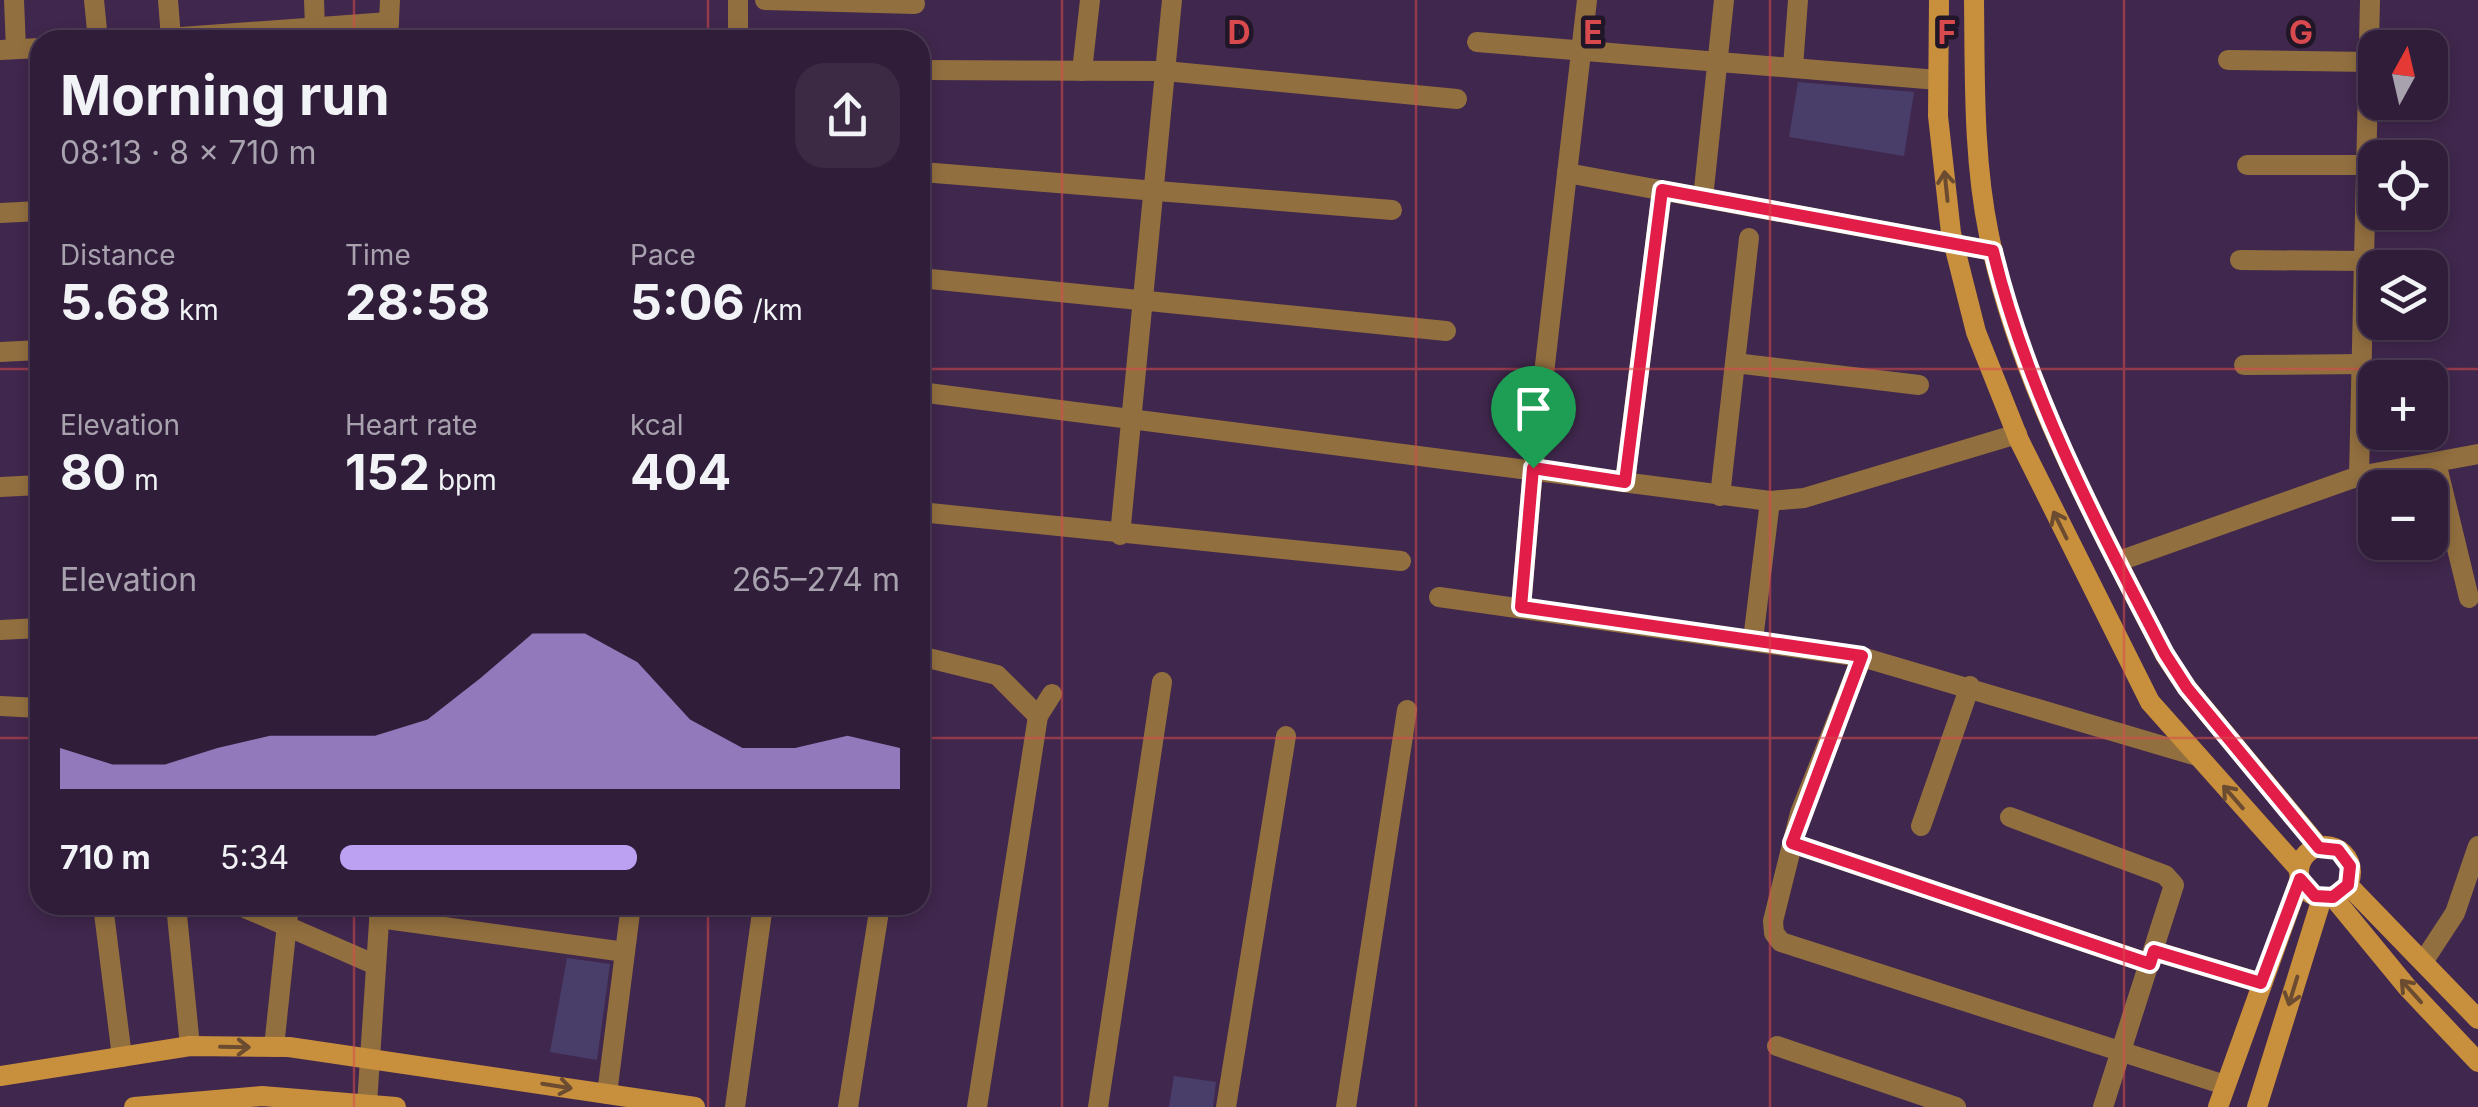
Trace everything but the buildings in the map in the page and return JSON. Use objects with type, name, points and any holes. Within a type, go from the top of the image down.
[{"type":"street","points":[[8,50],[14,0]]},
{"type":"street","points":[[94,0],[97,30]]},
{"type":"street","points":[[168,0],[170,30]]},
{"type":"street","points":[[314,0],[315,27]]},
{"type":"street","points":[[388,30],[390,0]]},
{"type":"street","points":[[738,0],[738,30]]},
{"type":"street","points":[[765,0],[915,4]]},
{"type":"street","points":[[1082,71],[1090,0]]},
{"type":"street","points":[[1120,535],[1172,0]]},
{"type":"street","points":[[1521,607],[1533,468],[1588,0]]},
{"type":"street","points":[[1703,198],[1724,0]]},
{"type":"street","points":[[1792,67],[1798,0]]},
{"type":"street","points":[[1939,0],[1938,116],[1954,244],[1976,332],[2017,434],[2124,657],[2150,702],[2300,874],[2308,892],[2334,893],[2423,962],[2477,1016]]},
{"type":"street","points":[[1974,0],[1974,120],[1993,251],[2014,327],[2052,424],[2187,688],[2319,848]]},
{"type":"street","points":[[2370,0],[2370,30]]},
{"type":"street","points":[[300,30],[370,30]]},
{"type":"street","points":[[1477,42],[1938,80]]},
{"type":"street","points":[[2228,60],[2358,62]]},
{"type":"street","points":[[930,70],[1165,71],[1457,98]]},
{"type":"street","points":[[2247,164],[2358,165]]},
{"type":"street","points":[[930,173],[1392,210]]},
{"type":"street","points":[[1567,173],[1993,251]]},
{"type":"street","points":[[1625,482],[1662,190]]},
{"type":"street","points":[[0,214],[30,212]]},
{"type":"street","points":[[1720,496],[1749,238]]},
{"type":"street","points":[[2240,260],[2358,261]]},
{"type":"street","points":[[930,279],[1446,331]]},
{"type":"street","points":[[0,352],[30,350]]},
{"type":"street","points":[[1735,363],[1920,385]]},
{"type":"street","points":[[2244,365],[2358,364]]},
{"type":"street","points":[[930,393],[1770,501],[1804,498],[2017,434]]},
{"type":"street","points":[[2393,470],[2478,454]]},
{"type":"street","points":[[2436,462],[2470,598]]},
{"type":"street","points":[[2119,561],[2358,477]]},
{"type":"street","points":[[0,487],[30,485]]},
{"type":"street","points":[[1754,640],[1770,501]]},
{"type":"street","points":[[930,513],[1401,561]]},
{"type":"street","points":[[1439,597],[1862,656],[2197,756]]},
{"type":"street","points":[[0,630],[30,628]]},
{"type":"street","points":[[1862,656],[1792,843],[1774,920],[1774,933],[1781,942],[2120,1053],[2221,1096],[2256,1107],[2334,893],[2350,866],[2346,856],[2329,847],[2310,852],[2221,1096]]},
{"type":"street","points":[[930,658],[997,675],[1038,716]]},
{"type":"street","points":[[1098,1107],[1162,682]]},
{"type":"street","points":[[1921,826],[1970,686]]},
{"type":"street","points":[[977,1107],[1038,716],[1052,694]]},
{"type":"street","points":[[0,706],[30,708]]},
{"type":"street","points":[[1346,1107],[1407,710]]},
{"type":"street","points":[[1226,1107],[1286,736]]},
{"type":"street","points":[[2010,817],[2172,880],[2174,892],[2102,1107]]},
{"type":"street","points":[[1792,843],[2152,957],[2261,983]]},
{"type":"street","points":[[2423,962],[2455,913],[2478,846]]},
{"type":"street","points":[[2334,893],[2407,987],[2478,1062]]},
{"type":"street","points":[[105,915],[122,1057]]},
{"type":"street","points":[[177,915],[190,1046]]},
{"type":"street","points":[[259,915],[376,965]]},
{"type":"street","points":[[274,1048],[288,915]]},
{"type":"street","points":[[137,1107],[262,1102],[381,1106],[370,1058],[379,915]]},
{"type":"street","points":[[397,915],[625,952]]},
{"type":"street","points":[[607,1094],[630,915]]},
{"type":"street","points":[[735,1107],[762,915]]},
{"type":"street","points":[[848,1107],[878,915]]},
{"type":"street","points":[[0,1076],[190,1046],[274,1048],[370,1058],[695,1107]]},
{"type":"street","points":[[1777,1046],[1956,1107]]},
{"type":"route","points":[[1662,190],[1993,251],[2014,327],[2052,424],[2165,654],[2187,688],[2319,848],[2329,847],[2346,856],[2351,876],[2348,885],[2333,897],[2322,898],[2308,892],[2300,879],[2261,983],[2154,951],[2150,964],[1792,843],[1800,813],[1862,656],[1521,607],[1533,468],[1625,482],[1662,190]]}]
